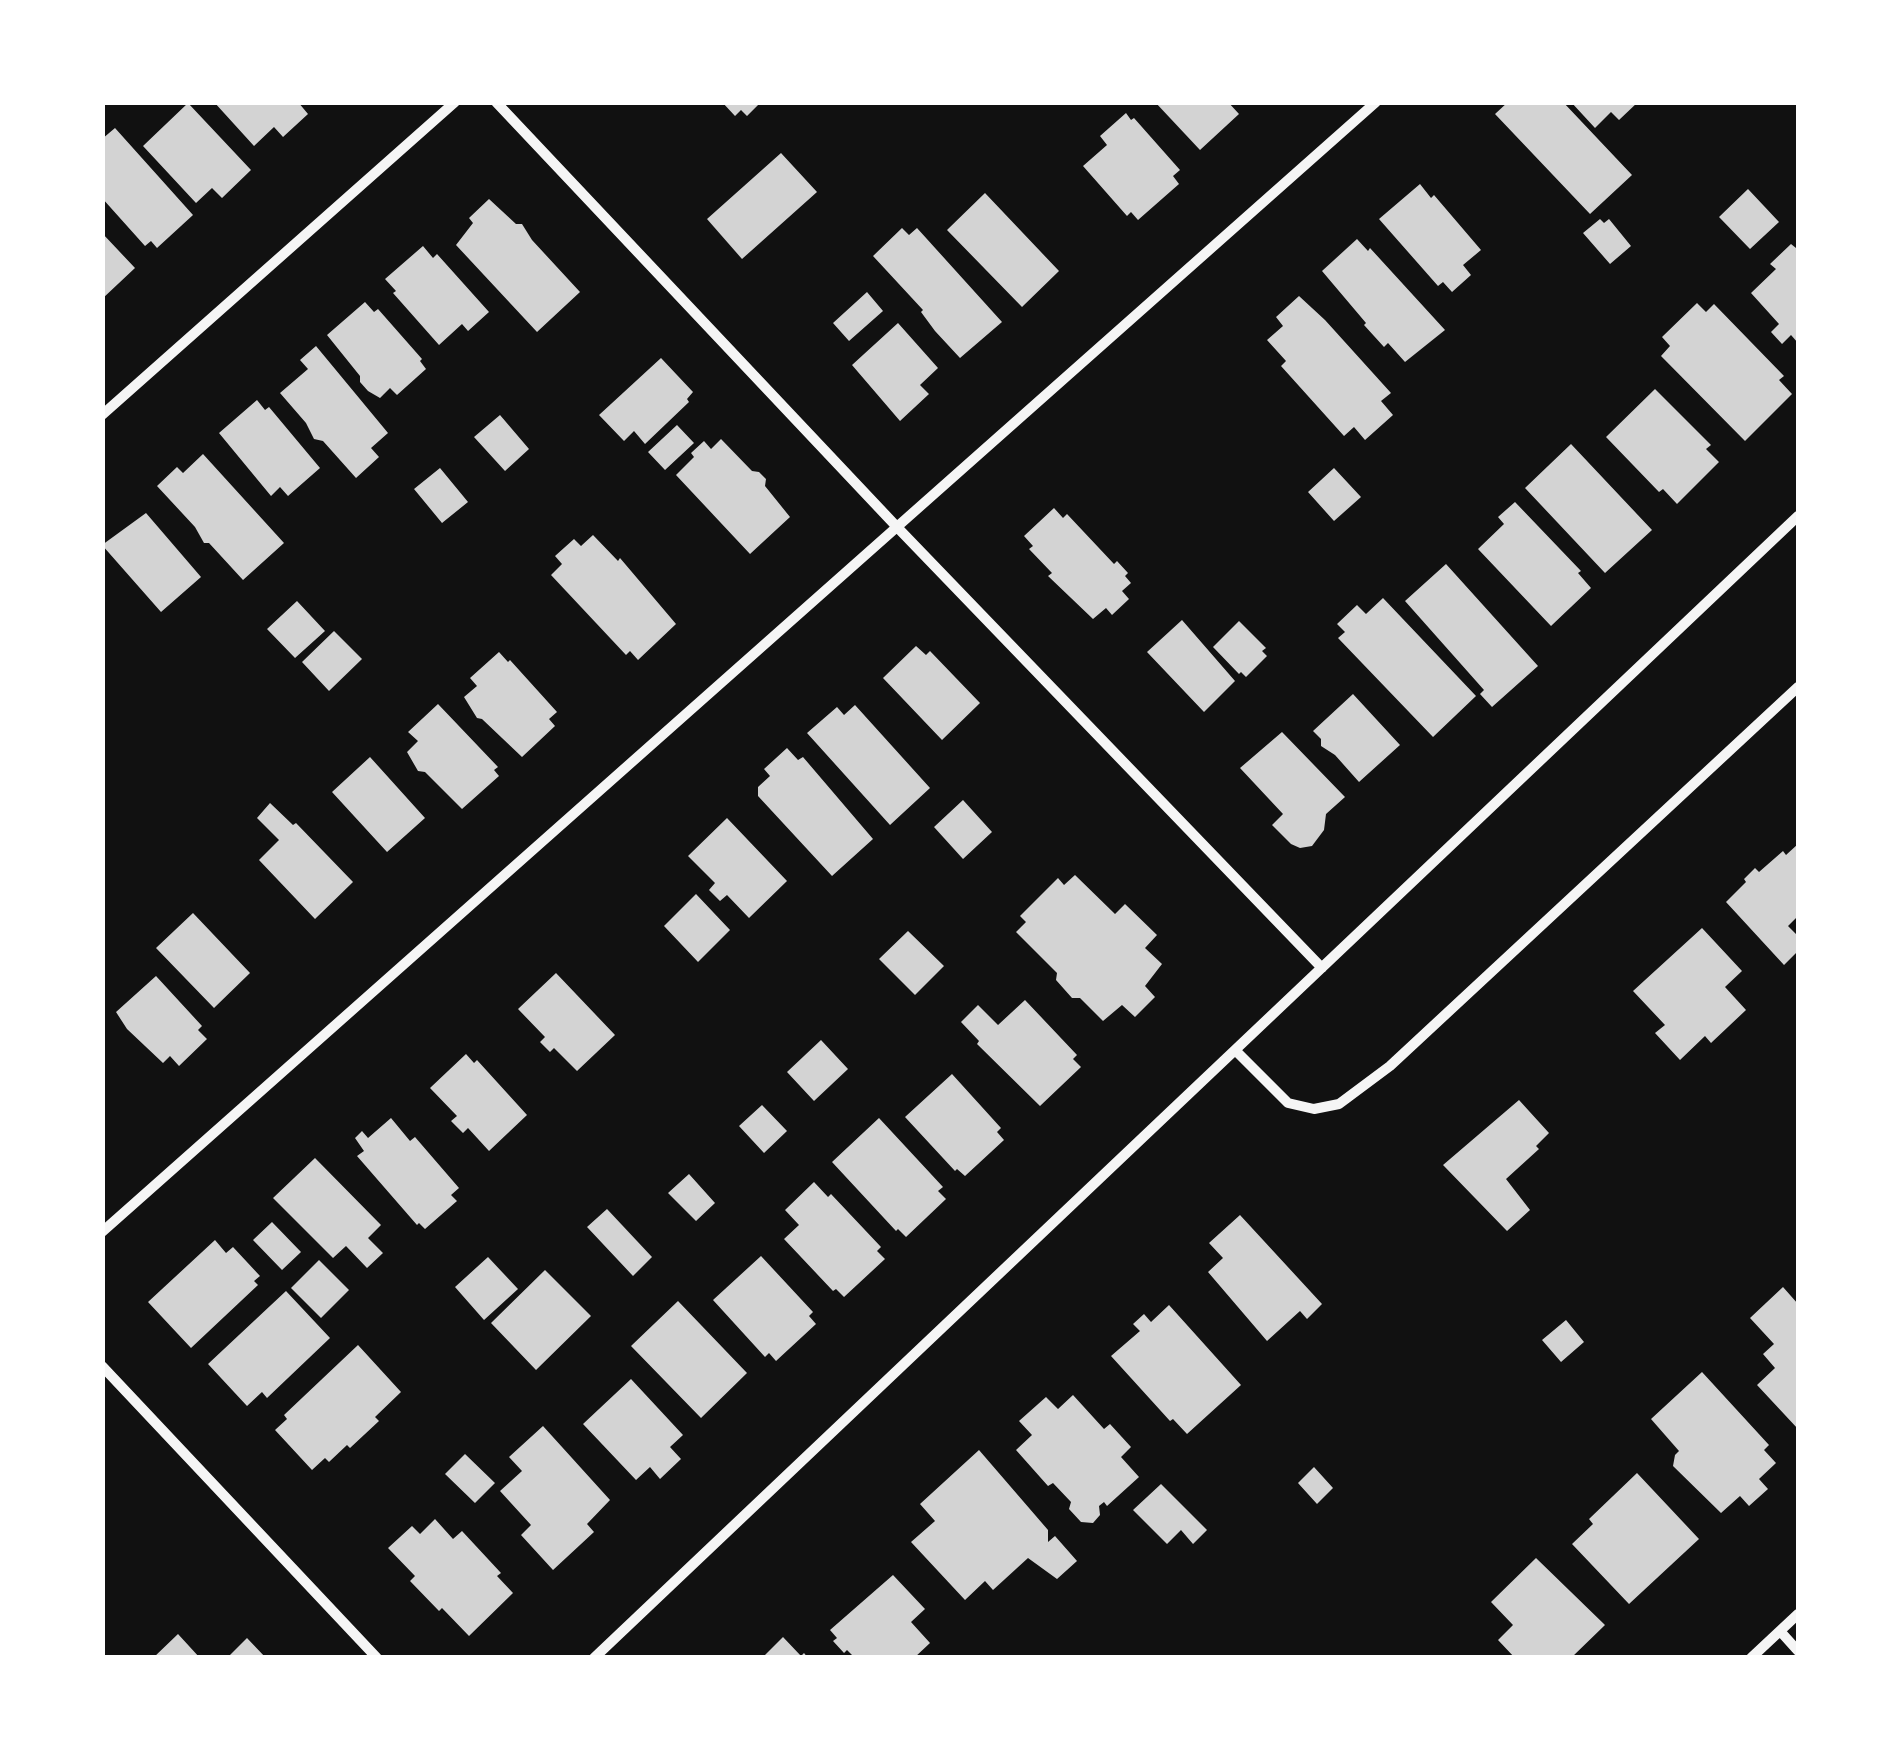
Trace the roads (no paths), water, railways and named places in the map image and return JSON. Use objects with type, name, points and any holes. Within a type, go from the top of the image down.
[{"type":"street","points":[[102,415],[454,102]]},
{"type":"street","points":[[496,102],[896,526],[1322,968]]},
{"type":"street","points":[[102,1232],[1376,102]]},
{"type":"street","points":[[594,1658],[1798,516]]},
{"type":"street","points":[[1236,1051],[1288,1102],[1314,1109],[1339,1104],[1390,1066],[1798,687]]},
{"type":"street","points":[[102,1366],[377,1658]]},
{"type":"street","points":[[1751,1658],[1798,1614]]},
{"type":"street","points":[[1780,1631],[1798,1652]]}]
